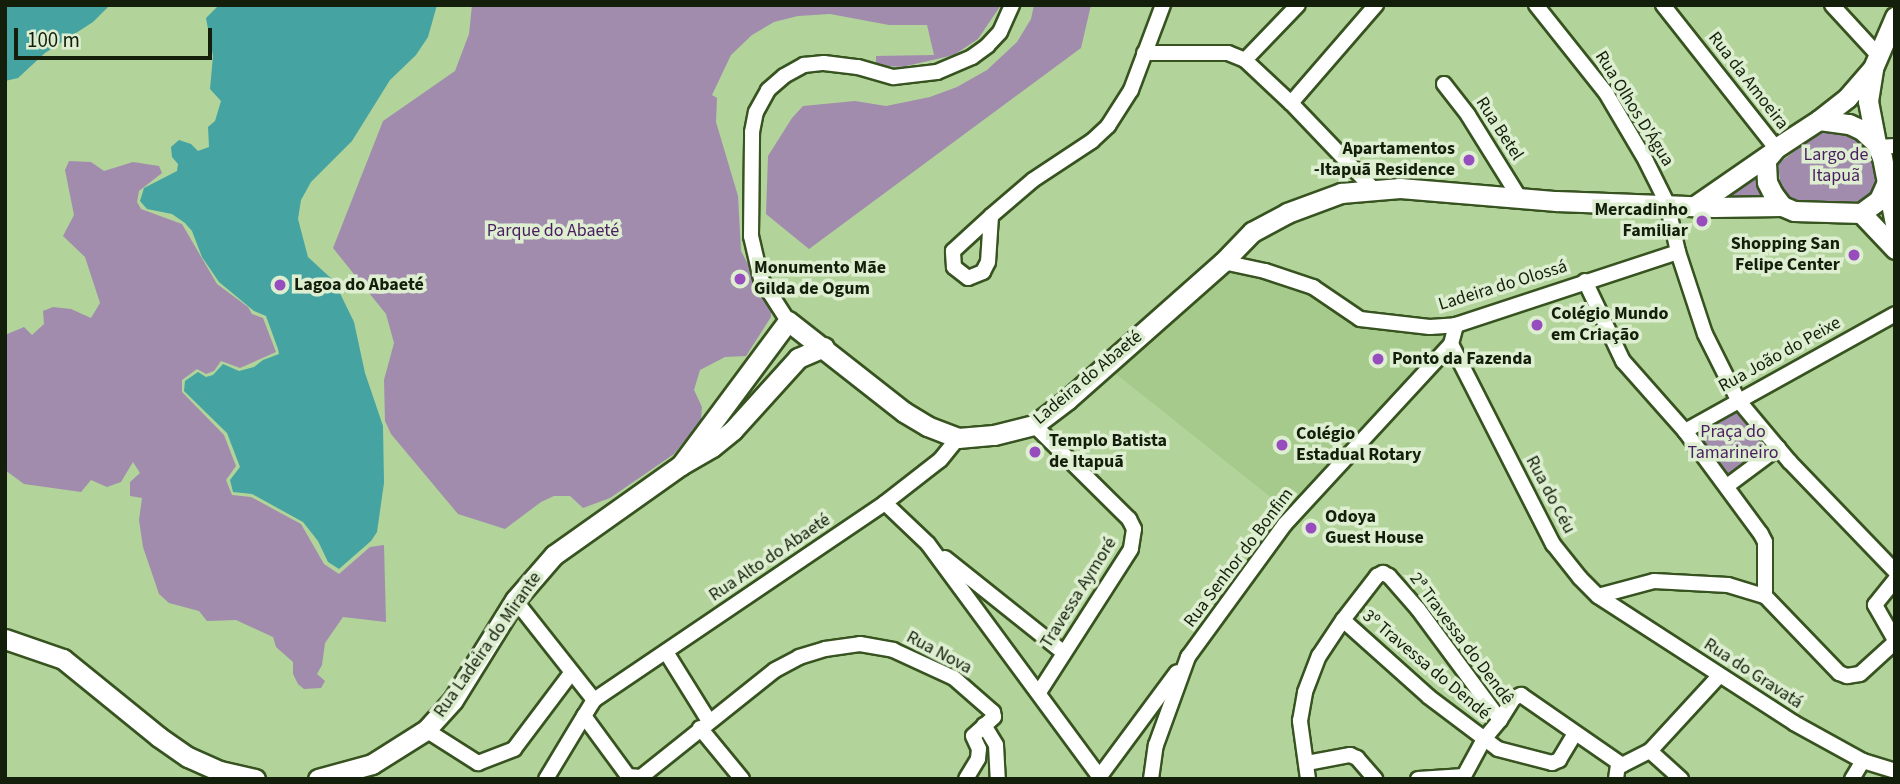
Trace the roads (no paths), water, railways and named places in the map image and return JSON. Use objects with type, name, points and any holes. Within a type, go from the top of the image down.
[{"type":"street","name":"Ladeira do Abaeté","points":[[1012,5],[1000,32],[987,46],[964,61],[937,72],[894,77],[858,67],[814,64],[784,76],[768,90],[756,113],[752,132],[751,236],[761,279],[788,321],[816,350],[904,412],[927,426],[958,438],[994,435],[1034,425],[1093,378],[1223,262],[1251,232],[1286,213],[1342,193],[1400,188],[1556,201],[1782,206]]},
{"type":"street","points":[[991,216],[1108,125],[1131,90],[1163,5]]},
{"type":"street","points":[[1245,60],[1298,5]]},
{"type":"street","points":[[1292,103],[1377,5]]},
{"type":"street","name":"Rua Olhos D'Água","points":[[1536,5],[1606,93],[1667,203],[1678,252],[1705,334],[1738,400],[1778,448],[1895,571]]},
{"type":"street","name":"Rua da Amoeira","points":[[1663,5],[1773,150]]},
{"type":"street","points":[[1832,5],[1876,62]]},
{"type":"street","points":[[1895,17],[1876,62],[1868,101],[1883,145],[1886,184],[1895,224]]},
{"type":"street","points":[[1144,53],[1228,54],[1245,60],[1292,103],[1375,191]]},
{"type":"street","points":[[1696,205],[1847,98],[1876,62]]},
{"type":"street","name":"Rua Betel","points":[[1444,84],[1468,115],[1519,197]]},
{"type":"street","points":[[1819,120],[1849,124],[1883,145]]},
{"type":"street","points":[[1773,150],[1765,169],[1767,182],[1782,206],[1794,211],[1861,213],[1879,200],[1886,184]]},
{"type":"street","points":[[1861,213],[1886,236],[1895,249]]},
{"type":"street","name":"Ladeira do Olossá","points":[[1223,262],[1302,283],[1360,319],[1430,327],[1456,324],[1678,252]]},
{"type":"street","points":[[1585,281],[1623,361],[1685,431],[1765,542],[1765,596]]},
{"type":"street","name":"Rua João do Peixe","points":[[1685,431],[1895,314]]},
{"type":"street","name":"Rua Ladeira do Mirante","points":[[681,465],[714,417],[788,321]]},
{"type":"street","name":"Rua Senhor do Bonfim","points":[[1101,777],[1284,524],[1451,344],[1456,324]]},
{"type":"street","name":"Rua do Céu","points":[[1451,344],[1553,544],[1598,596]]},
{"type":"street","name":"Rua Ladeira do Mirante","points":[[318,779],[372,764],[426,730],[453,700],[515,600],[554,555],[681,465],[712,447],[733,430],[790,366],[816,350]]},
{"type":"street","points":[[714,417],[733,430]]},
{"type":"street","name":"Travessa Aymoré","points":[[1034,425],[1129,519],[1135,529],[1131,549],[1040,691]]},
{"type":"street","name":"Rua Alto do Abaeté","points":[[594,700],[885,503],[940,460],[958,438]]},
{"type":"street","points":[[1727,486],[1778,448]]},
{"type":"street","points":[[885,503],[928,544],[1064,653]]},
{"type":"street","points":[[928,544],[1040,691],[1101,777]]},
{"type":"street","name":"2ª Travessa do Dendê","points":[[1343,620],[1377,576],[1382,573],[1390,576],[1500,720],[1484,739],[1467,773],[1458,778]]},
{"type":"street","points":[[1598,596],[1654,581],[1728,586],[1765,596],[1839,673],[1854,676],[1860,674],[1895,641],[1875,605],[1895,580]]},
{"type":"street","name":"Rua do Gravatá","points":[[1598,596],[1794,723],[1863,761],[1895,771]]},
{"type":"street","points":[[515,600],[594,700],[546,779]]},
{"type":"street","points":[[1308,779],[1300,721],[1306,692],[1319,656],[1343,620]]},
{"type":"street","name":"3º Travessa do Dendé","points":[[1343,620],[1429,697],[1497,749],[1552,763],[1559,760],[1575,733]]},
{"type":"street","points":[[5,639],[64,659],[159,737],[188,757],[220,771],[255,779]]},
{"type":"street","name":"Rua Nova","points":[[584,716],[623,770],[634,778],[641,777],[775,670],[799,657],[825,649],[860,644],[893,650],[954,678],[988,706],[989,721]]},
{"type":"street","points":[[666,652],[705,725],[741,779]]},
{"type":"street","name":"Rua Senhor do Bonfim","points":[[1151,779],[1156,745],[1188,657]]},
{"type":"street","points":[[426,730],[478,762],[514,749],[572,672]]},
{"type":"street","points":[[1500,720],[1514,698],[1521,695],[1575,733],[1617,771],[1644,754],[1719,676]]},
{"type":"street","points":[[966,779],[978,759],[979,750],[973,736],[989,721],[996,745],[998,779]]},
{"type":"street","points":[[1644,754],[1681,779]]},
{"type":"street","points":[[1307,763],[1350,755],[1357,758],[1375,779]]},
{"type":"street","points":[[1852,779],[1863,761]]},
{"type":"street","points":[[1418,779],[1428,776],[1458,778]]},
{"type":"water","points":[[5,5],[110,5],[93,22],[45,53],[18,78],[5,81]]},
{"type":"water","name":"Lagoa do Abaeté","points":[[219,5],[437,5],[428,37],[416,55],[390,80],[352,141],[311,182],[301,200],[298,219],[308,257],[334,281],[354,322],[365,373],[383,426],[384,483],[377,532],[371,541],[339,569],[328,562],[318,541],[303,522],[252,494],[233,492],[230,480],[240,467],[227,433],[184,391],[185,381],[198,372],[206,377],[213,375],[223,364],[239,371],[254,367],[279,354],[278,349],[266,316],[254,311],[219,282],[202,257],[192,231],[185,223],[172,214],[147,209],[140,201],[144,188],[177,171],[178,164],[172,157],[171,147],[179,140],[191,144],[198,151],[209,147],[208,127],[215,121],[221,101],[210,89],[213,56],[206,18]]},
{"type":"place","name":"Apartamentos -Itapuã Residence","points":[[1469,160]]},
{"type":"place","name":"Mercadinho Familiar","points":[[1702,221]]},
{"type":"place","name":"Shopping San Felipe Center","points":[[1854,255]]},
{"type":"place","name":"Monumento Mãe Gilda de Ogum","points":[[740,279]]},
{"type":"place","name":"Lagoa do Abaeté","points":[[280,285]]},
{"type":"place","name":"Colégio Mundo em Criação","points":[[1537,325]]},
{"type":"place","name":"Ponto da Fazenda","points":[[1378,359]]},
{"type":"place","name":"Colégio Estadual Rotary","points":[[1282,445]]},
{"type":"place","name":"Templo Batista de Itapuã","points":[[1035,452]]},
{"type":"place","name":"Odoya Guest House","points":[[1311,528]]},
{"type":"park label","name":"Largo de Itapuã","points":[[1836,166]]},
{"type":"park label","name":"Parque do Abaeté","points":[[553,231]]},
{"type":"park label","name":"Praça do Tamarineiro","points":[[1733,443]]}]
